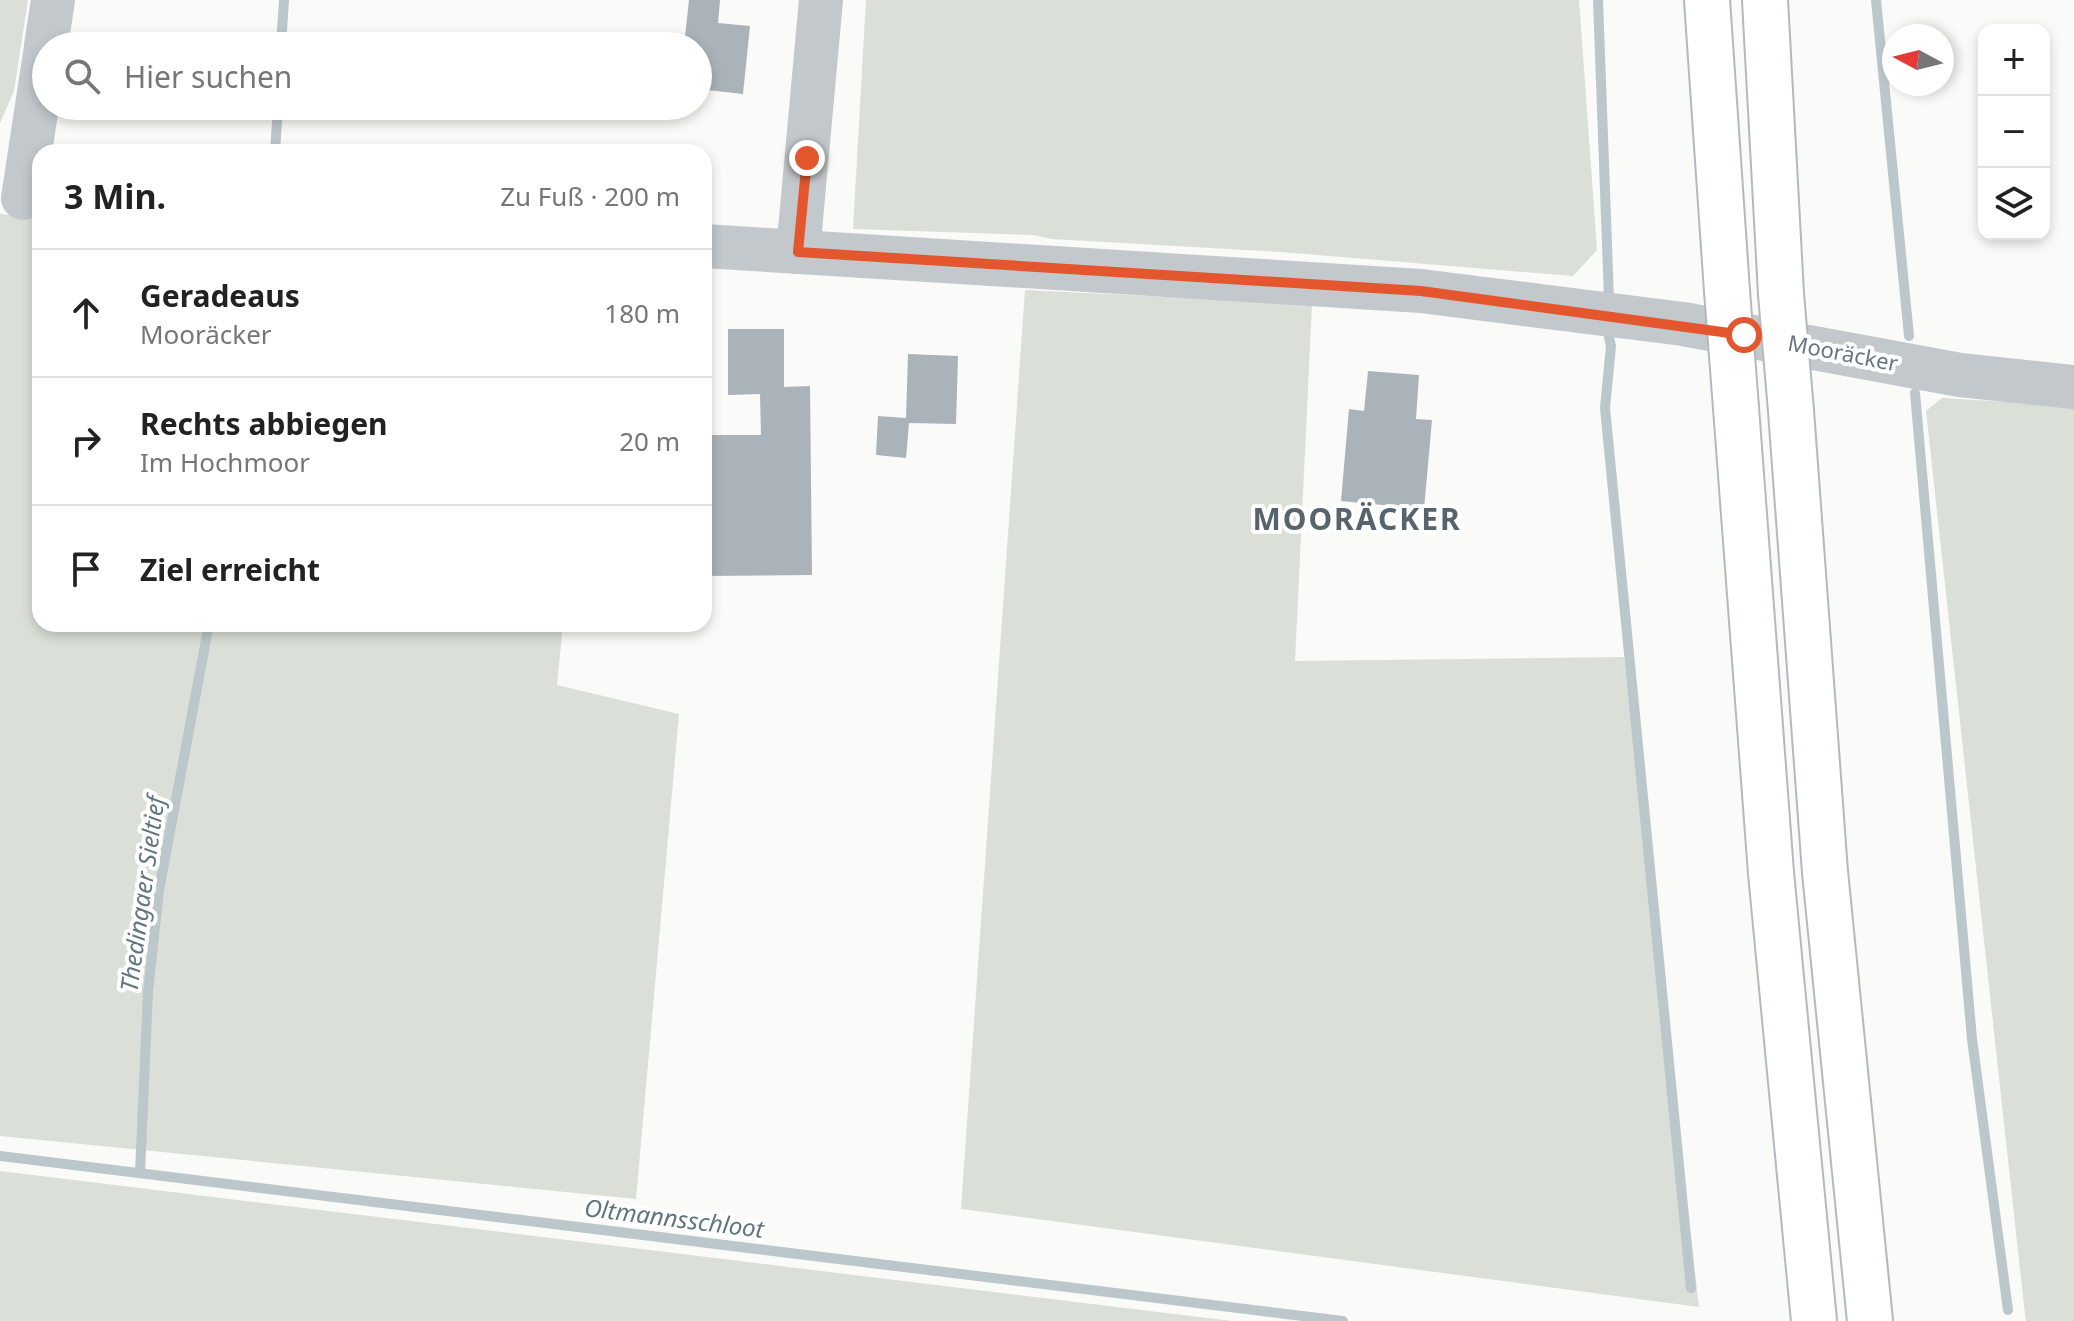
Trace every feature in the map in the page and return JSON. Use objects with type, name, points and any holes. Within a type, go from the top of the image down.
[{"type":"highway","points":[[1707,0],[1771,873],[1814,1321]]},
{"type":"highway","points":[[1765,0],[1781,294],[1825,872],[1870,1321]]},
{"type":"street","points":[[48,32],[53,0]]},
{"type":"street","points":[[798,252],[821,0]]},
{"type":"street","points":[[21,198],[34,120]]},
{"type":"street","name":"Mooräcker","points":[[712,247],[1421,291],[1683,324],[1960,375],[2074,387]]},
{"type":"shaded area","points":[[0,0],[28,0],[14,91],[0,123]]},
{"type":"shaded area","points":[[866,0],[1579,0],[1597,250],[1573,276],[1281,252],[1052,239],[1033,235],[853,229]]},
{"type":"shaded area","points":[[0,214],[32,217],[32,632],[562,632],[557,685],[679,714],[636,1199],[0,1136]]},
{"type":"shaded area","points":[[1025,290],[1312,304],[1295,661],[1624,657],[1699,1307],[961,1209]]},
{"type":"shaded area","points":[[1942,398],[2074,406],[2074,1321],[2026,1321],[2025,1315],[1926,411]]},
{"type":"shaded area","points":[[0,1171],[1232,1321],[0,1321]]},
{"type":"building","points":[[689,0],[720,0],[718,23],[750,26],[743,94],[712,91],[712,32],[686,32]]},
{"type":"building","points":[[728,329],[784,329],[784,387],[810,386],[812,575],[712,576],[712,435],[761,435],[760,394],[728,395]]},
{"type":"building","points":[[908,354],[958,356],[956,424],[909,423],[906,458],[876,455],[878,416],[906,418]]},
{"type":"building","points":[[1368,371],[1419,375],[1416,419],[1432,420],[1424,509],[1341,501],[1349,409],[1364,411]]},
{"type":"waterway","name":"Thedingaer Sieltief","points":[[282,32],[284,0]]},
{"type":"waterway","points":[[1598,0],[1609,299]]},
{"type":"waterway","points":[[1876,0],[1909,336]]},
{"type":"waterway","name":"Thedingaer Sieltief","points":[[276,144],[277,120]]},
{"type":"waterway","points":[[1608,333],[1611,346],[1605,408],[1691,1288]]},
{"type":"waterway","points":[[1915,393],[1972,1039],[2008,1310]]},
{"type":"waterway","name":"Thedingaer Sieltief","points":[[140,1173],[148,992],[159,890],[207,632]]},
{"type":"waterway","name":"Oltmannsschloot","points":[[0,1156],[1343,1321]]},
{"type":"district","name":"MOORÄCKER","points":[[1357,520]]},
{"type":"route","points":[[807,158],[798,252],[1421,291],[1683,324],[1744,335]]}]
